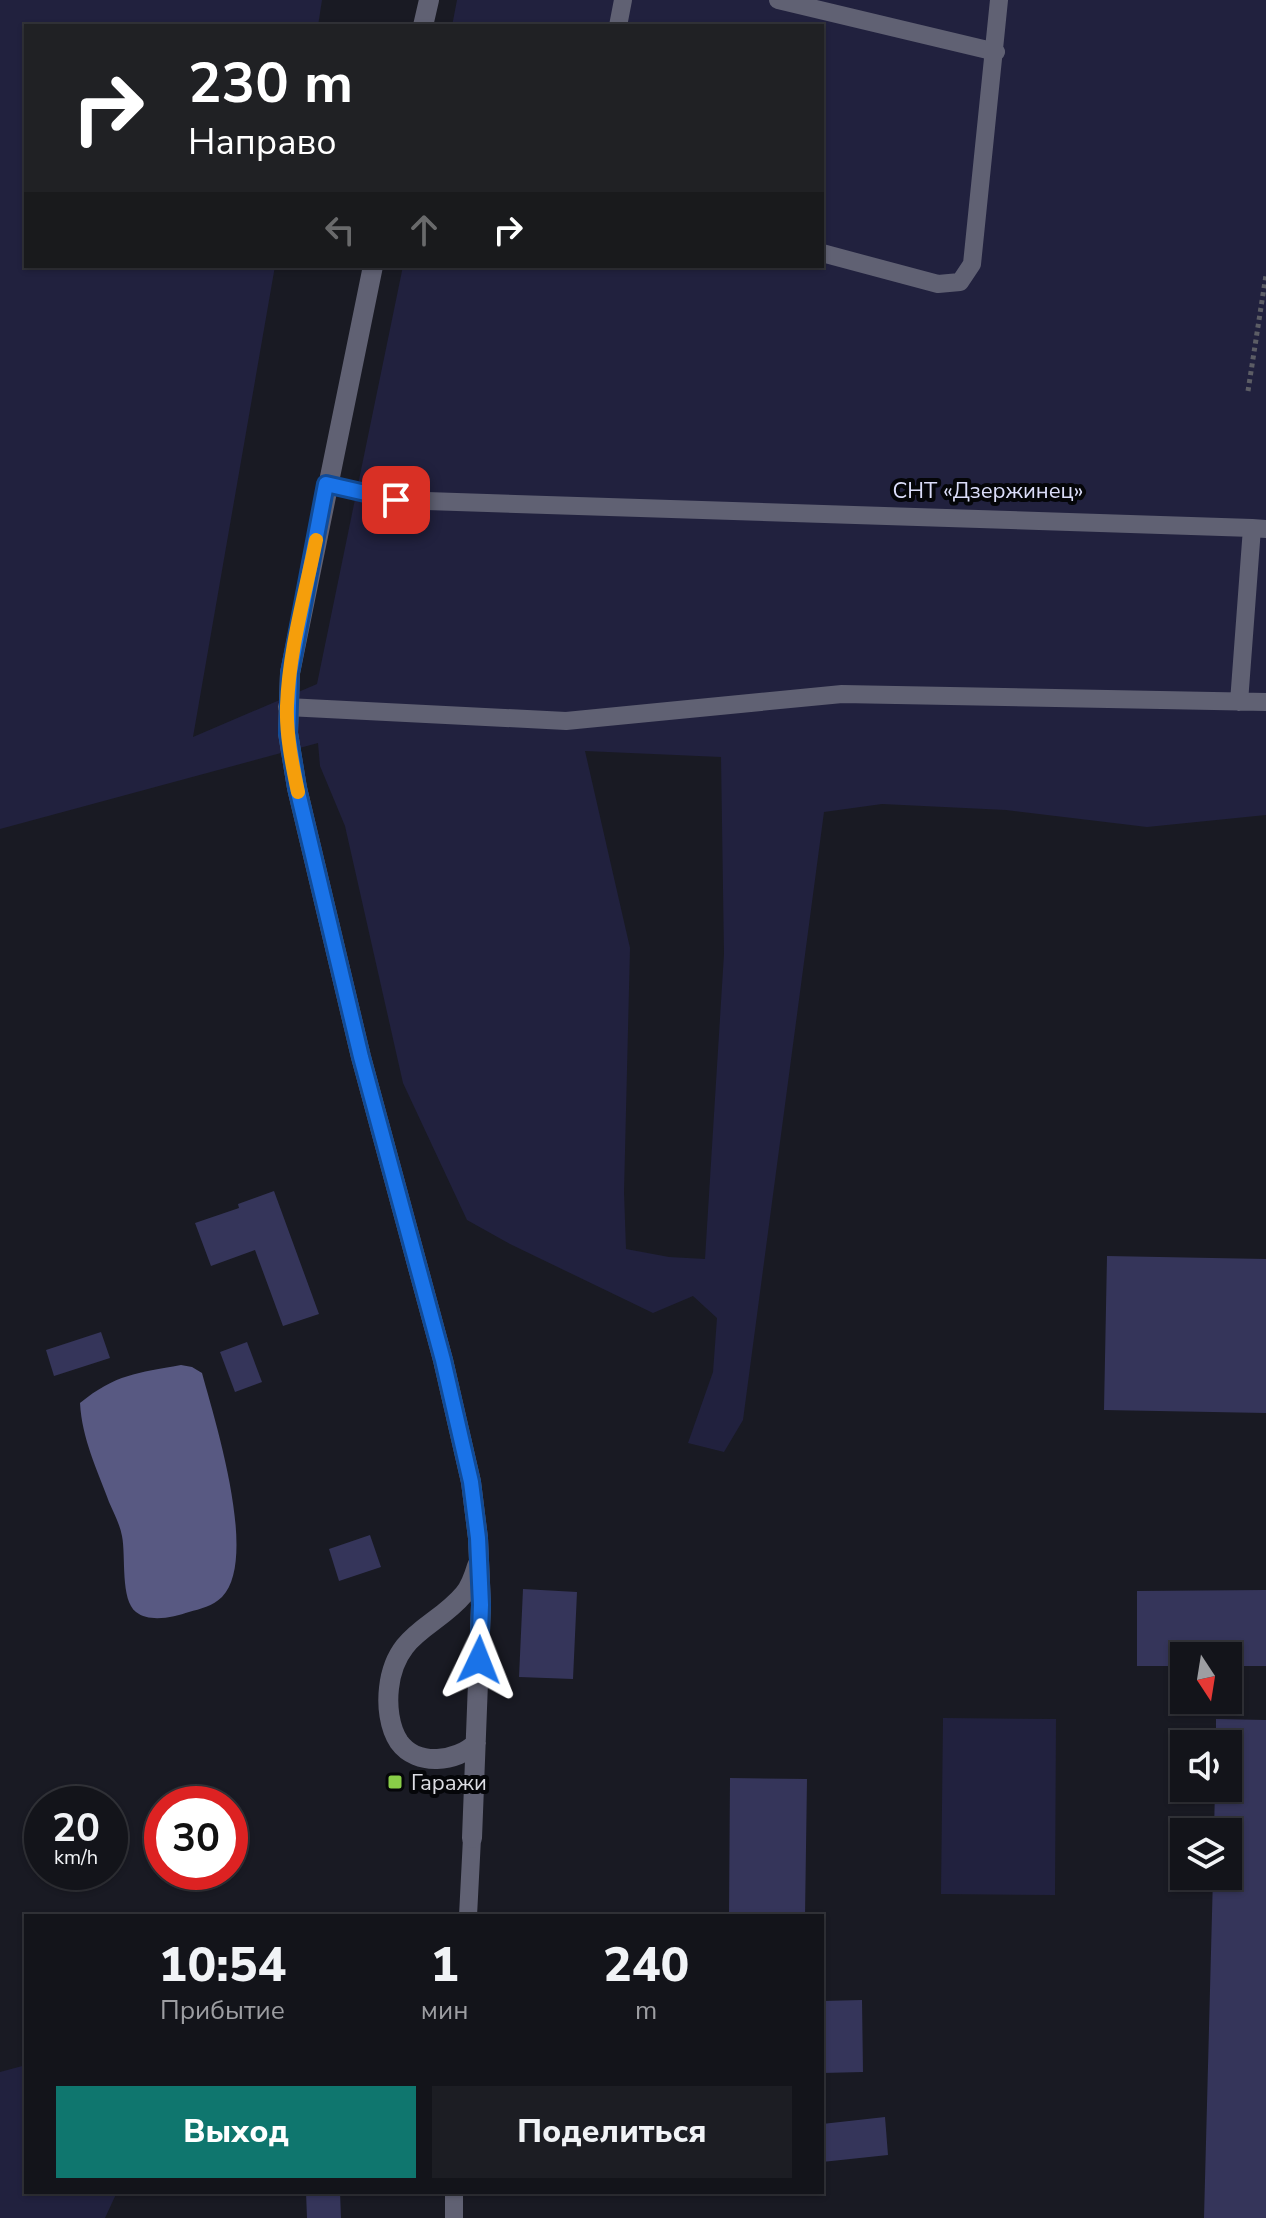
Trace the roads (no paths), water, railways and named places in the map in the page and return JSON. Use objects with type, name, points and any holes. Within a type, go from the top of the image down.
[{"type":"street","points":[[423,24],[429,0]]},
{"type":"street","points":[[373,268],[326,484],[290,673],[288,733],[297,788],[361,1057],[443,1360],[471,1482],[481,1605],[472,1838]]},
{"type":"street","points":[[476,1743],[465,1754],[450,1759],[430,1759],[415,1754],[401,1745],[392,1728],[389,1696],[395,1666],[405,1645],[421,1628],[462,1597],[479,1562]]},
{"type":"lane","points":[[618,24],[623,0]]},
{"type":"lane","points":[[778,0],[996,52]]},
{"type":"lane","points":[[824,254],[938,284],[960,282],[972,264],[999,0]]},
{"type":"lane","points":[[326,484],[396,500],[1259,529],[1239,702]]},
{"type":"lane","points":[[287,707],[566,721],[842,694],[1266,702]]},
{"type":"lane","points":[[468,1914],[472,1838]]},
{"type":"lane","points":[[454,2194],[454,2218]]},
{"type":"water","points":[[181,1365],[202,1373],[231,1489],[236,1553],[232,1578],[222,1597],[206,1607],[155,1618],[136,1612],[128,1598],[121,1532],[91,1454],[80,1403],[116,1380]]},
{"type":"place","name":"Гаражи","points":[[395,1782]]},
{"type":"park label","name":"СНТ «Дзержинец»","points":[[988,490]]}]
